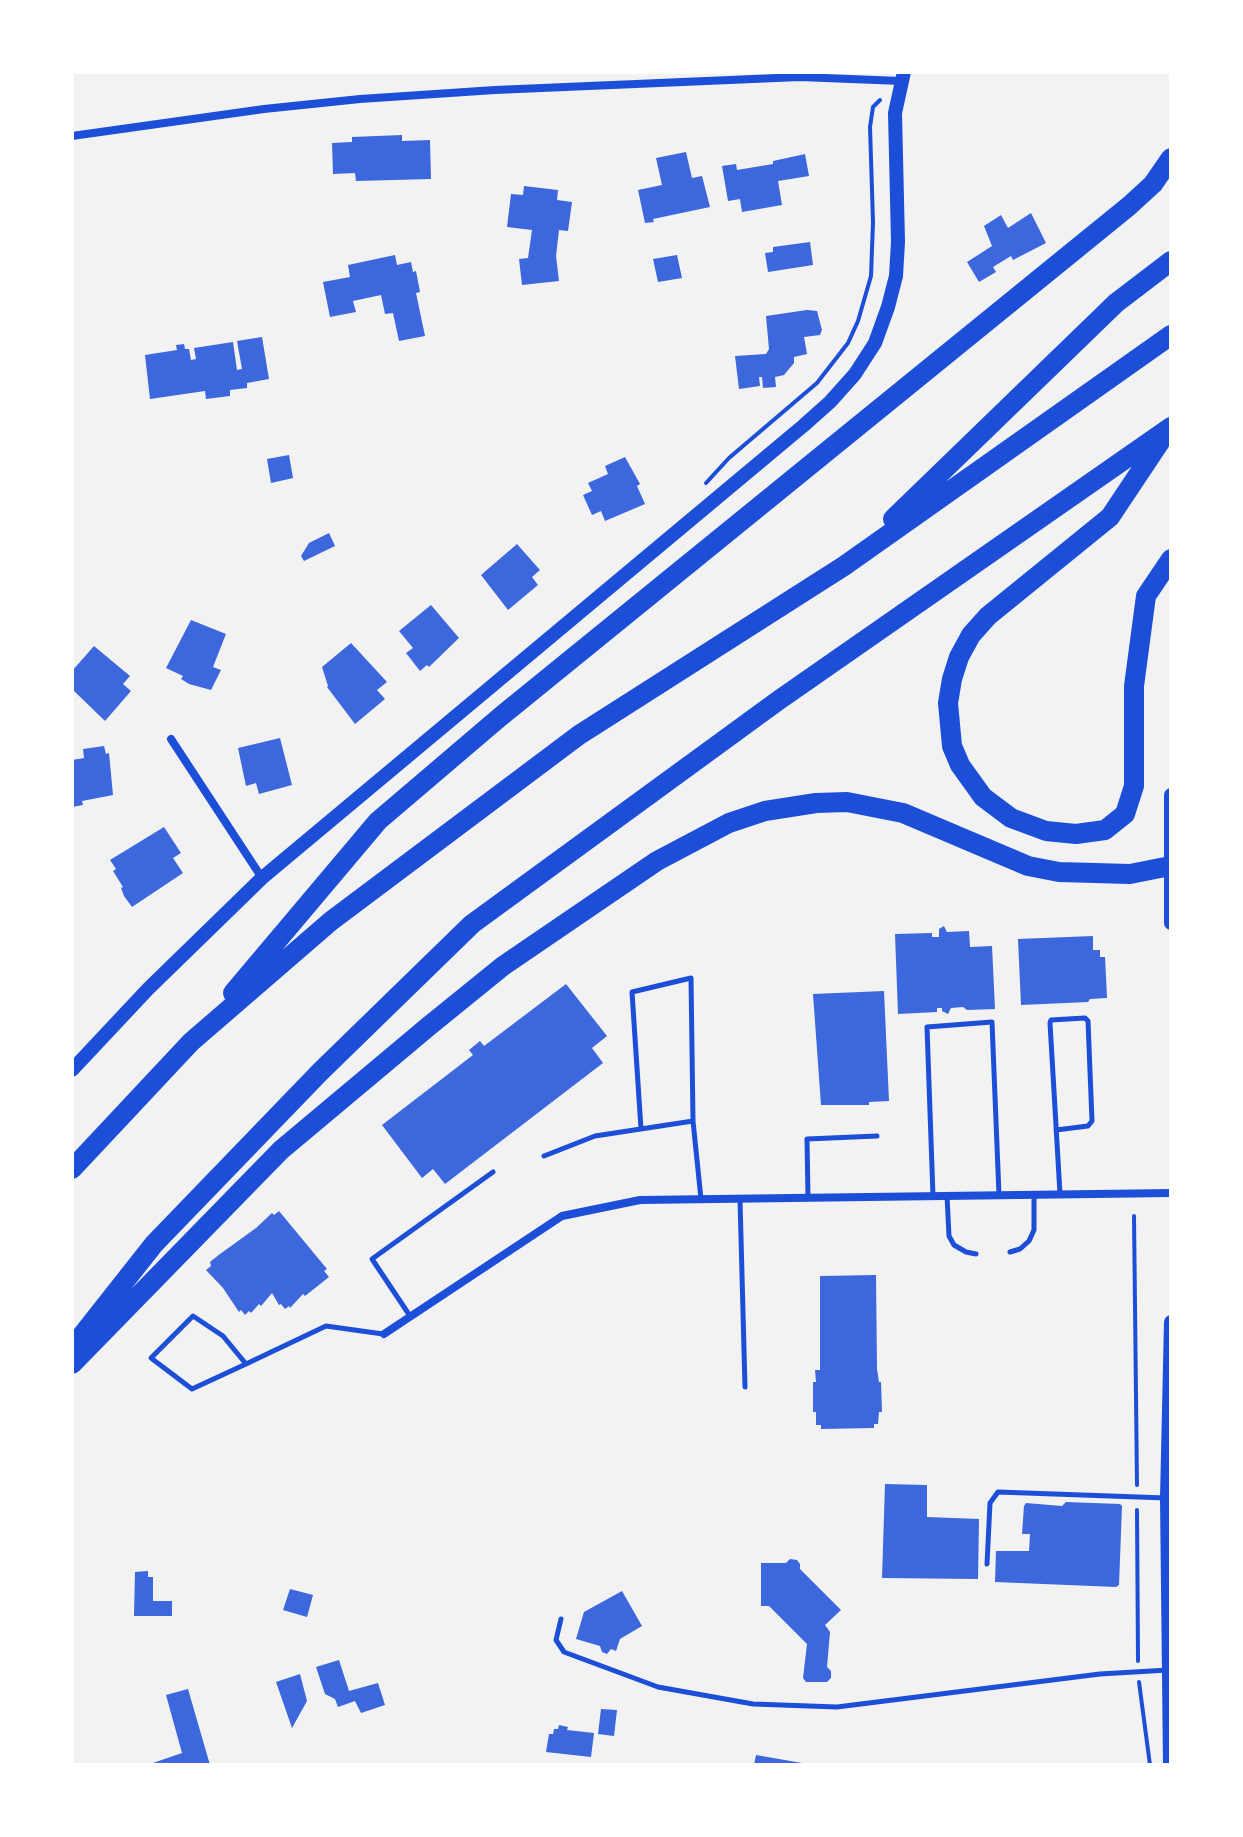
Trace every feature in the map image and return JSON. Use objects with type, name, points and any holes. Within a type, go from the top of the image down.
[{"type":"highway","points":[[72,1169],[191,1042],[378,821],[500,717],[1129,206],[1153,184],[1171,158]]},
{"type":"highway","points":[[844,566],[1116,303],[1171,261]]},
{"type":"highway","points":[[191,1042],[331,921],[579,735],[844,566],[1171,335]]},
{"type":"highway","points":[[72,1348],[154,1244],[320,1072],[472,924],[779,700],[1170,428]]},
{"type":"highway","points":[[1170,428],[1110,517],[988,616],[971,635],[952,679],[948,722],[952,746],[960,765],[983,797],[1011,818],[1046,831],[1076,834],[1105,830],[1125,814],[1134,786],[1134,686],[1146,596],[1171,559]]},
{"type":"highway","points":[[72,1364],[281,1150],[429,1026],[503,966],[657,861],[729,823],[765,811],[847,802],[903,813],[993,853],[1059,872],[1130,874],[1171,866]]},
{"type":"street","points":[[72,136],[235,112],[360,99],[800,75],[903,77],[894,135],[898,242],[896,276],[875,343],[855,374],[812,418],[262,878],[148,989],[72,1070]]},
{"type":"street","points":[[171,739],[262,878]]},
{"type":"street","points":[[1171,795],[1171,923]]},
{"type":"street","points":[[384,1334],[562,1216],[640,1200],[1171,1193]]},
{"type":"street","points":[[1170,1765],[1167,1498],[1171,1322]]},
{"type":"lane","points":[[641,1129],[632,992],[691,978],[693,1121],[701,1199]]},
{"type":"lane","points":[[1056,1130],[1088,1126],[1092,1121],[1088,1021],[1085,1018],[1051,1020],[1050,1023],[1056,1130],[1060,1194]]},
{"type":"lane","points":[[933,1196],[927,1027],[992,1022],[999,1195]]},
{"type":"lane","points":[[544,1156],[595,1136],[693,1121]]},
{"type":"lane","points":[[808,1198],[807,1139],[877,1136]]},
{"type":"lane","points":[[411,1317],[372,1259],[493,1172]]},
{"type":"lane","points":[[1010,1252],[1020,1249],[1029,1241],[1034,1230],[1034,1194]]},
{"type":"lane","points":[[947,1195],[949,1236],[954,1245],[976,1254]]},
{"type":"lane","points":[[740,1199],[745,1387]]},
{"type":"lane","points":[[246,1364],[223,1336],[193,1316],[151,1358],[192,1389],[246,1364],[326,1326],[384,1334]]},
{"type":"lane","points":[[987,1564],[990,1503],[998,1492],[1167,1498]]},
{"type":"lane","points":[[561,1619],[556,1640],[564,1652],[658,1687],[753,1704],[837,1707],[1100,1674],[1169,1670]]},
{"type":"path","points":[[704,484],[729,458],[817,383],[848,343],[871,276],[870,127],[873,107],[903,77]]},
{"type":"building","points":[[402,135],[402,141],[430,140],[431,179],[356,181],[355,173],[333,174],[332,143],[352,142],[352,137]]},
{"type":"building","points":[[686,152],[692,178],[702,176],[710,207],[645,223],[638,190],[662,185],[656,158]]},
{"type":"building","points":[[805,154],[809,176],[778,181],[782,205],[742,212],[740,199],[728,201],[722,166],[736,164],[737,170],[773,164],[773,161]]},
{"type":"building","points":[[524,186],[558,190],[557,200],[572,202],[568,231],[559,230],[556,256],[559,281],[522,285],[519,259],[528,258],[532,230],[507,227],[511,194],[523,195]]},
{"type":"building","points":[[1031,213],[1046,243],[1013,260],[1011,256],[993,267],[996,272],[979,282],[967,262],[992,246],[984,226],[1001,215],[1008,228]]},
{"type":"building","points":[[810,242],[813,265],[768,272],[765,253],[773,252],[773,247]]},
{"type":"building","points":[[395,255],[397,265],[411,262],[413,272],[416,271],[420,292],[416,293],[425,336],[399,341],[393,313],[385,314],[381,295],[353,301],[356,312],[330,317],[323,282],[350,277],[348,265]]},
{"type":"building","points":[[677,255],[682,278],[658,282],[653,259]]},
{"type":"building","points":[[817,311],[822,330],[820,335],[804,337],[807,354],[794,357],[794,363],[784,375],[775,377],[776,387],[763,388],[762,377],[759,377],[760,386],[739,389],[735,356],[766,354],[769,349],[766,316]]},
{"type":"building","points":[[262,337],[269,379],[247,383],[247,388],[230,390],[230,396],[206,399],[205,391],[150,399],[145,355],[177,350],[176,345],[184,344],[185,349],[189,349],[191,360],[196,359],[194,348],[233,342],[237,370],[242,369],[237,341]]},
{"type":"building","points":[[289,455],[293,478],[271,483],[267,459]]},
{"type":"building","points":[[625,457],[640,484],[637,486],[645,504],[605,521],[601,511],[592,515],[583,495],[592,491],[588,483],[608,474],[605,466]]},
{"type":"building","points":[[329,533],[335,546],[304,561],[301,556],[309,543]]},
{"type":"building","points":[[517,544],[540,570],[532,577],[538,585],[508,610],[481,575]]},
{"type":"building","points":[[431,605],[459,638],[429,667],[427,665],[420,671],[406,653],[413,648],[399,631]]},
{"type":"building","points":[[191,620],[226,634],[213,667],[221,670],[211,690],[189,684],[181,679],[183,676],[166,668]]},
{"type":"building","points":[[351,643],[387,682],[377,690],[385,699],[355,724],[327,687],[322,667]]},
{"type":"building","points":[[94,646],[130,676],[123,684],[131,691],[105,721],[72,689],[72,671]]},
{"type":"building","points":[[280,738],[292,785],[259,794],[256,783],[246,786],[238,748]]},
{"type":"building","points":[[104,746],[106,754],[109,753],[113,795],[82,801],[83,805],[72,807],[72,760],[84,758],[83,749]]},
{"type":"building","points":[[164,827],[181,853],[173,858],[183,873],[132,907],[124,896],[110,860]]},
{"type":"building","points":[[944,926],[947,932],[969,931],[970,947],[992,946],[995,1009],[951,1008],[948,1014],[937,1008],[937,1012],[898,1014],[895,934],[932,933],[932,937],[939,937],[939,929]]},
{"type":"building","points":[[1093,936],[1093,950],[1100,950],[1100,957],[1105,957],[1107,998],[1090,999],[1088,1002],[1021,1005],[1018,939]]},
{"type":"building","points":[[566,984],[607,1036],[592,1048],[603,1063],[445,1184],[433,1169],[422,1178],[382,1125],[473,1055],[469,1050],[480,1041],[484,1046]]},
{"type":"building","points":[[884,991],[889,1101],[869,1102],[869,1105],[821,1105],[813,994]]},
{"type":"building","points":[[279,1211],[327,1269],[324,1271],[329,1277],[305,1296],[303,1294],[290,1308],[279,1305],[272,1293],[261,1306],[259,1304],[245,1315],[241,1310],[239,1312],[206,1270],[211,1266],[210,1262],[272,1213],[274,1215]]},
{"type":"building","points":[[876,1275],[877,1369],[881,1382],[882,1412],[879,1412],[878,1424],[874,1424],[874,1428],[821,1429],[821,1425],[816,1425],[816,1412],[813,1412],[815,1370],[820,1370],[820,1276]]},
{"type":"building","points":[[885,1484],[927,1485],[927,1517],[979,1519],[978,1579],[882,1578]]},
{"type":"building","points":[[1066,1502],[1122,1506],[1119,1585],[995,1582],[996,1551],[1029,1551],[1030,1534],[1022,1534],[1026,1503],[1062,1506]]},
{"type":"building","points":[[790,1559],[797,1560],[800,1569],[841,1610],[825,1625],[830,1632],[827,1667],[831,1678],[827,1682],[806,1682],[803,1678],[807,1644],[769,1606],[761,1606],[761,1563],[786,1563]]},
{"type":"building","points":[[148,1571],[148,1577],[153,1577],[153,1601],[172,1601],[172,1616],[134,1616],[135,1572]]},
{"type":"building","points":[[290,1589],[313,1595],[307,1617],[283,1610]]},
{"type":"building","points":[[622,1591],[642,1626],[620,1639],[616,1651],[611,1649],[607,1654],[602,1652],[600,1646],[576,1639],[584,1612]]},
{"type":"building","points":[[339,1660],[349,1691],[378,1683],[385,1705],[361,1713],[355,1701],[338,1707],[335,1699],[325,1694],[316,1667]]},
{"type":"building","points":[[300,1674],[307,1701],[292,1728],[276,1682]]},
{"type":"building","points":[[188,1689],[210,1765],[147,1765],[182,1753],[166,1695]]},
{"type":"building","points":[[601,1709],[617,1710],[614,1736],[598,1734]]},
{"type":"building","points":[[559,1725],[568,1727],[567,1730],[594,1733],[591,1757],[546,1752],[549,1734],[553,1734]]},
{"type":"building","points":[[756,1755],[802,1763],[802,1765],[754,1765]]}]
